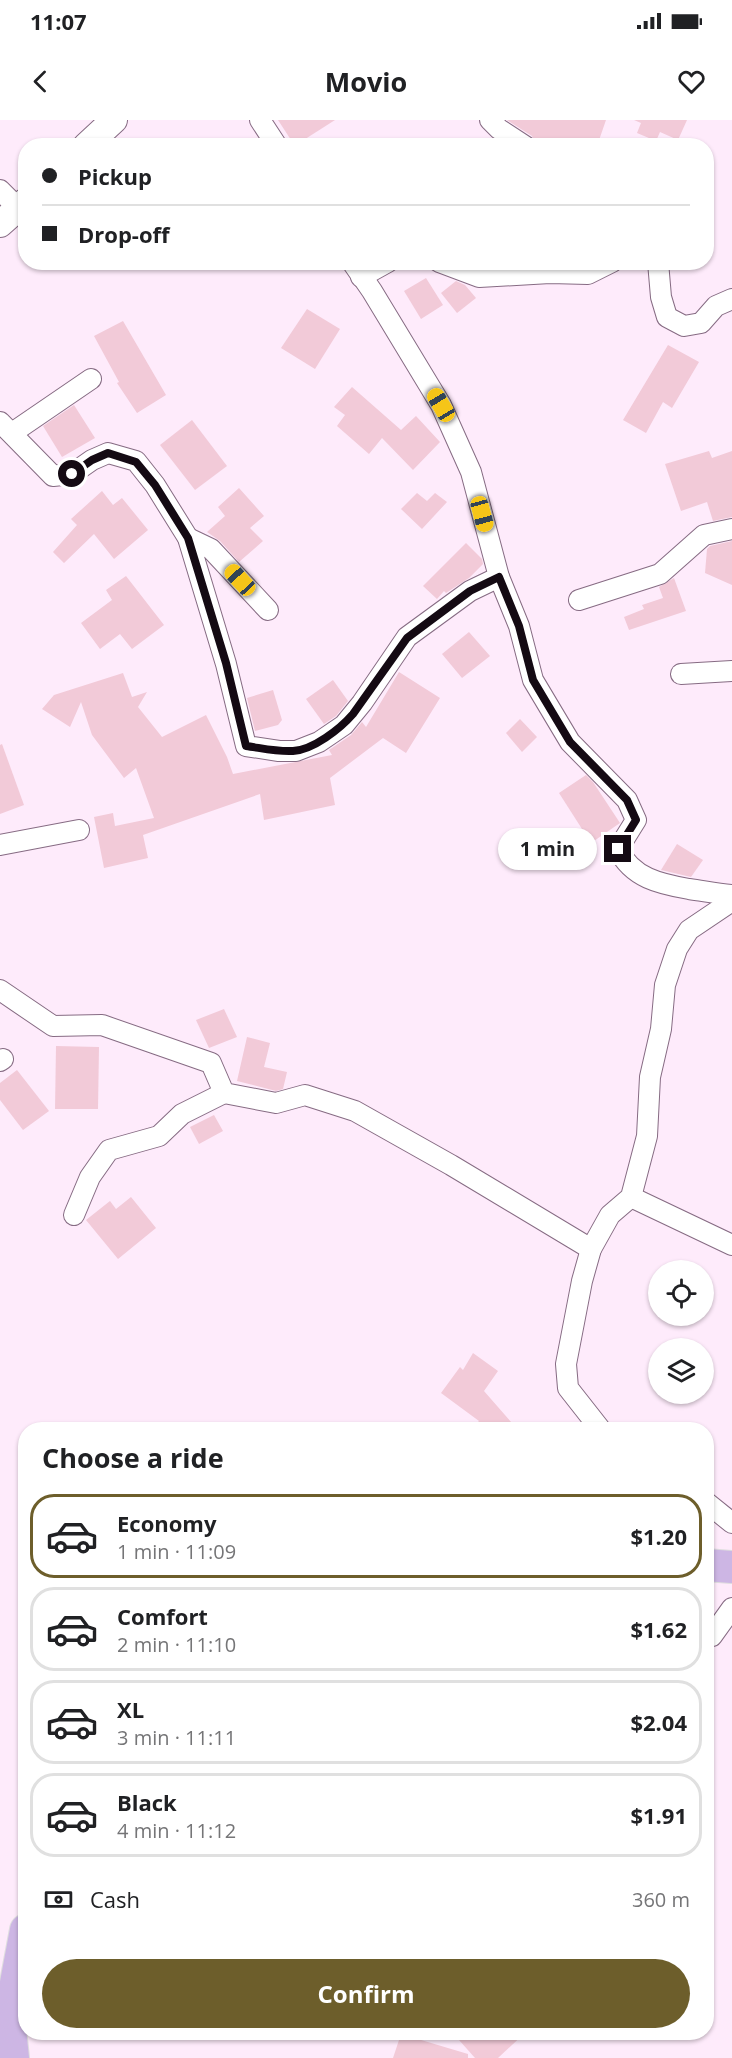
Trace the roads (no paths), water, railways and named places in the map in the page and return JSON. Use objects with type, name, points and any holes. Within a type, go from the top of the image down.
[{"type":"main road","points":[[714,1566],[732,1567]]},
{"type":"main road","points":[[13,2058],[9,2020],[18,1972]]},
{"type":"street","points":[[260,120],[272,138]]},
{"type":"street","points":[[490,120],[498,129],[512,138]]},
{"type":"street","points":[[94,138],[112,121]]},
{"type":"street","points":[[0,190],[14,211]]},
{"type":"street","points":[[356,270],[372,291],[441,405],[471,472],[499,577],[519,626],[533,680],[570,742],[627,800],[636,820],[618,849],[624,861],[646,879],[667,886],[732,895]]},
{"type":"street","points":[[460,270],[479,277],[549,273],[588,274],[596,270]]},
{"type":"street","points":[[659,270],[661,297],[667,317],[684,326],[701,323],[716,306],[732,299]]},
{"type":"street","points":[[91,379],[6,427],[53,476],[72,474],[92,460],[108,453],[136,462],[155,485],[188,538],[226,663],[246,746],[296,751],[319,742],[344,725],[362,704],[407,638],[470,591],[499,577]]},
{"type":"street","points":[[579,600],[660,574],[704,535],[732,530]]},
{"type":"street","points":[[188,538],[211,549],[268,610]]},
{"type":"street","points":[[681,674],[732,671]]},
{"type":"street","points":[[0,845],[79,830]]},
{"type":"street","points":[[595,1422],[568,1388],[566,1364],[582,1281],[591,1249],[610,1215],[631,1197],[647,1136],[650,1077],[661,1029],[665,985],[677,949],[689,930],[732,901]]},
{"type":"street","points":[[0,990],[52,1026],[102,1025],[211,1064],[224,1093]]},
{"type":"street","points":[[74,1215],[90,1178],[109,1150],[159,1136],[182,1114],[224,1093],[276,1103],[305,1095],[355,1111],[451,1165],[591,1249]]},
{"type":"street","points":[[631,1197],[732,1245]]},
{"type":"street","points":[[714,1508],[732,1523]]},
{"type":"street","points":[[714,1633],[732,1608]]}]
